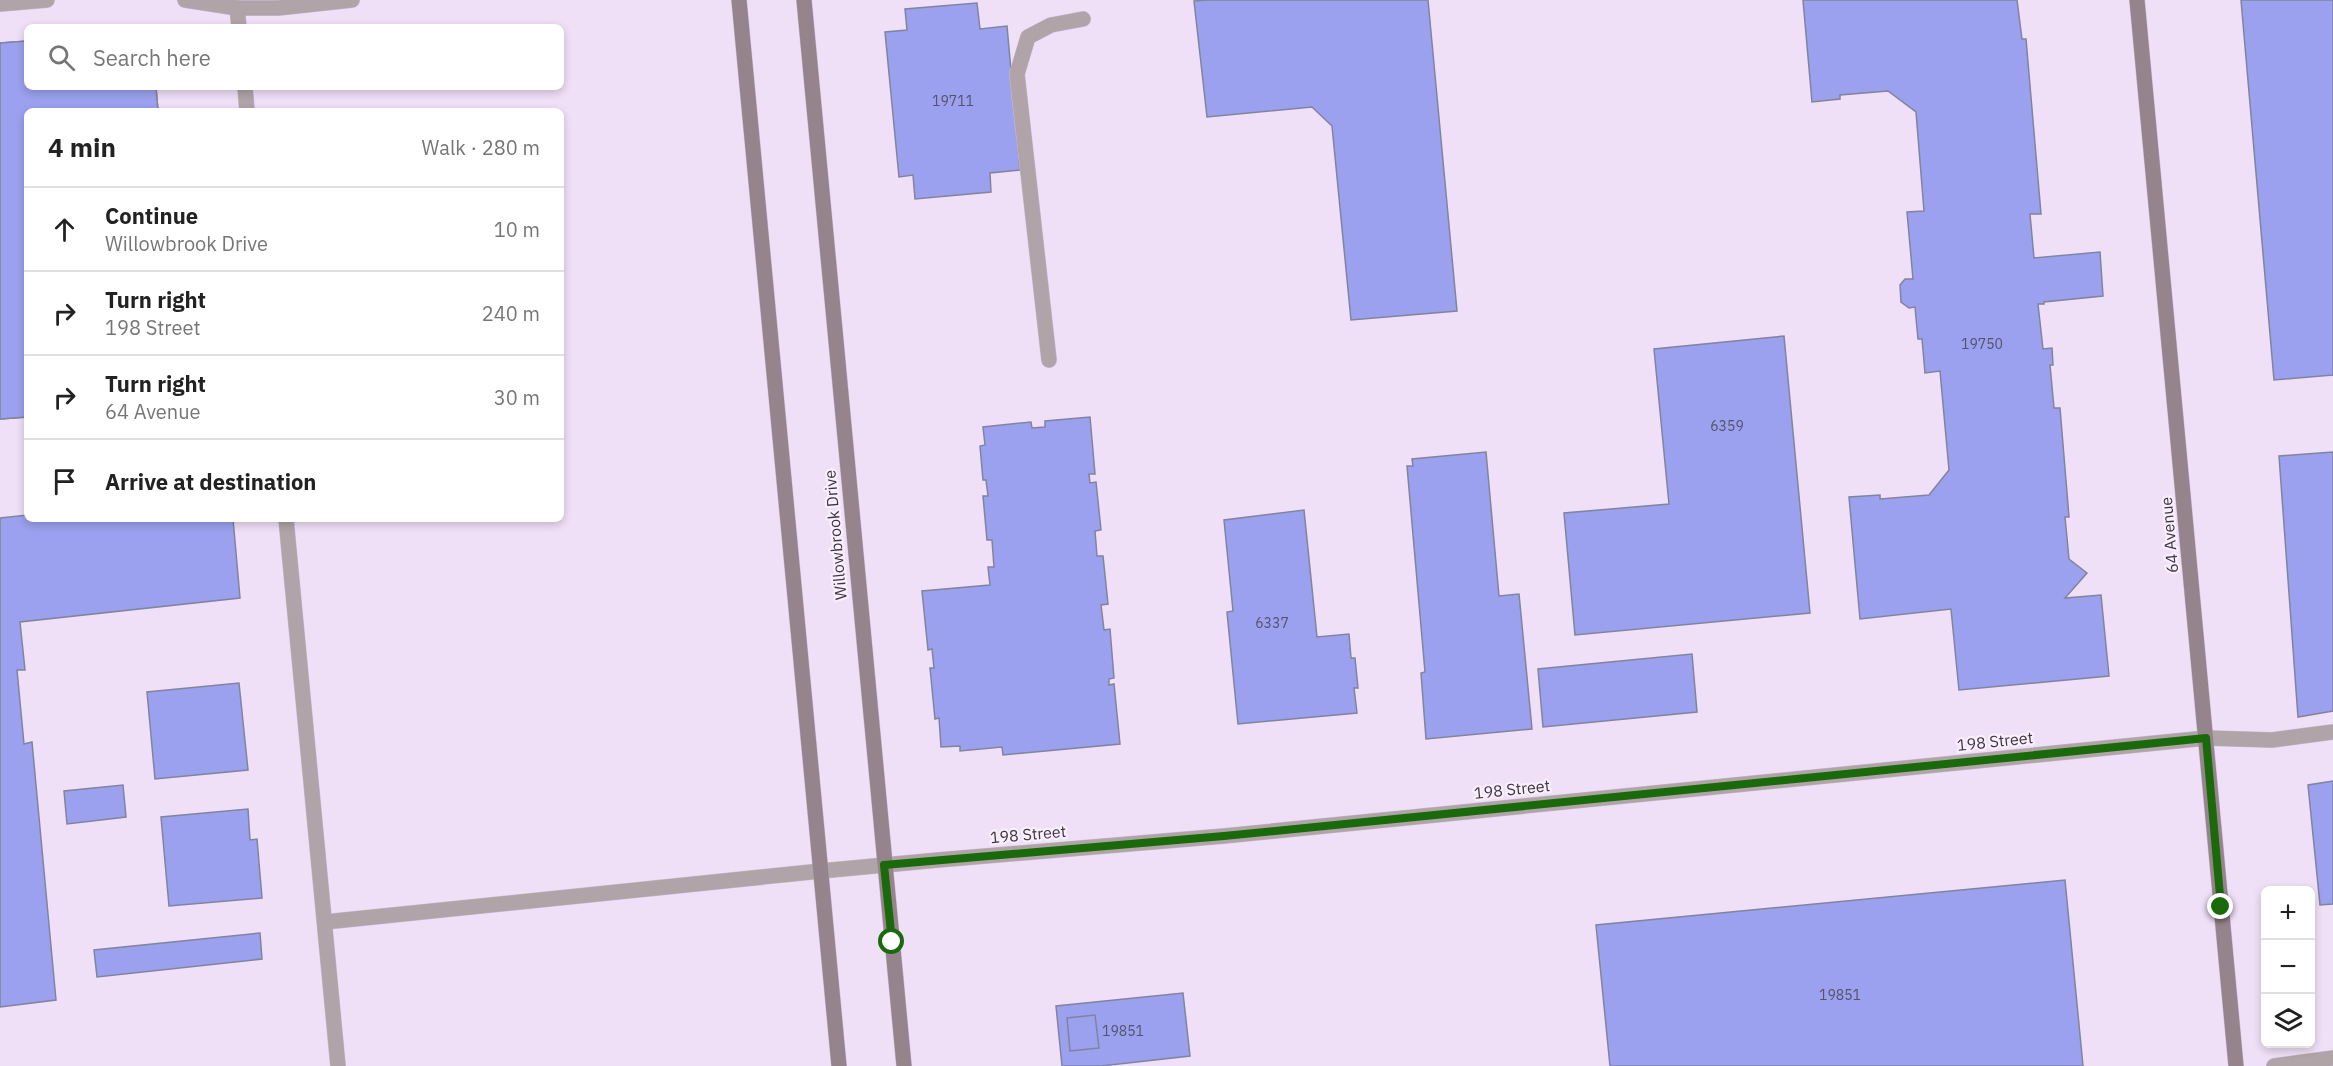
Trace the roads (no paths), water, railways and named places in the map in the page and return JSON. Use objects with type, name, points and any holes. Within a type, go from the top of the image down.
[{"type":"main road","points":[[739,0],[839,1066]]},
{"type":"main road","name":"Willowbrook Drive","points":[[804,0],[904,1066]]},
{"type":"main road","name":"64 Avenue","points":[[2138,0],[2236,1066]]},
{"type":"street","points":[[0,4],[47,0]]},
{"type":"street","points":[[185,0],[237,8],[278,8],[352,0]]},
{"type":"street","points":[[237,8],[239,24]]},
{"type":"street","points":[[1049,360],[1017,74],[1028,37],[1051,25],[1083,19]]},
{"type":"street","points":[[245,90],[247,108]]},
{"type":"street","points":[[286,522],[338,1066]]},
{"type":"street","name":"198 Street","points":[[325,922],[884,865],[1236,835],[2206,738],[2272,740],[2333,732]]},
{"type":"street","points":[[2274,1066],[2333,1058]]}]
